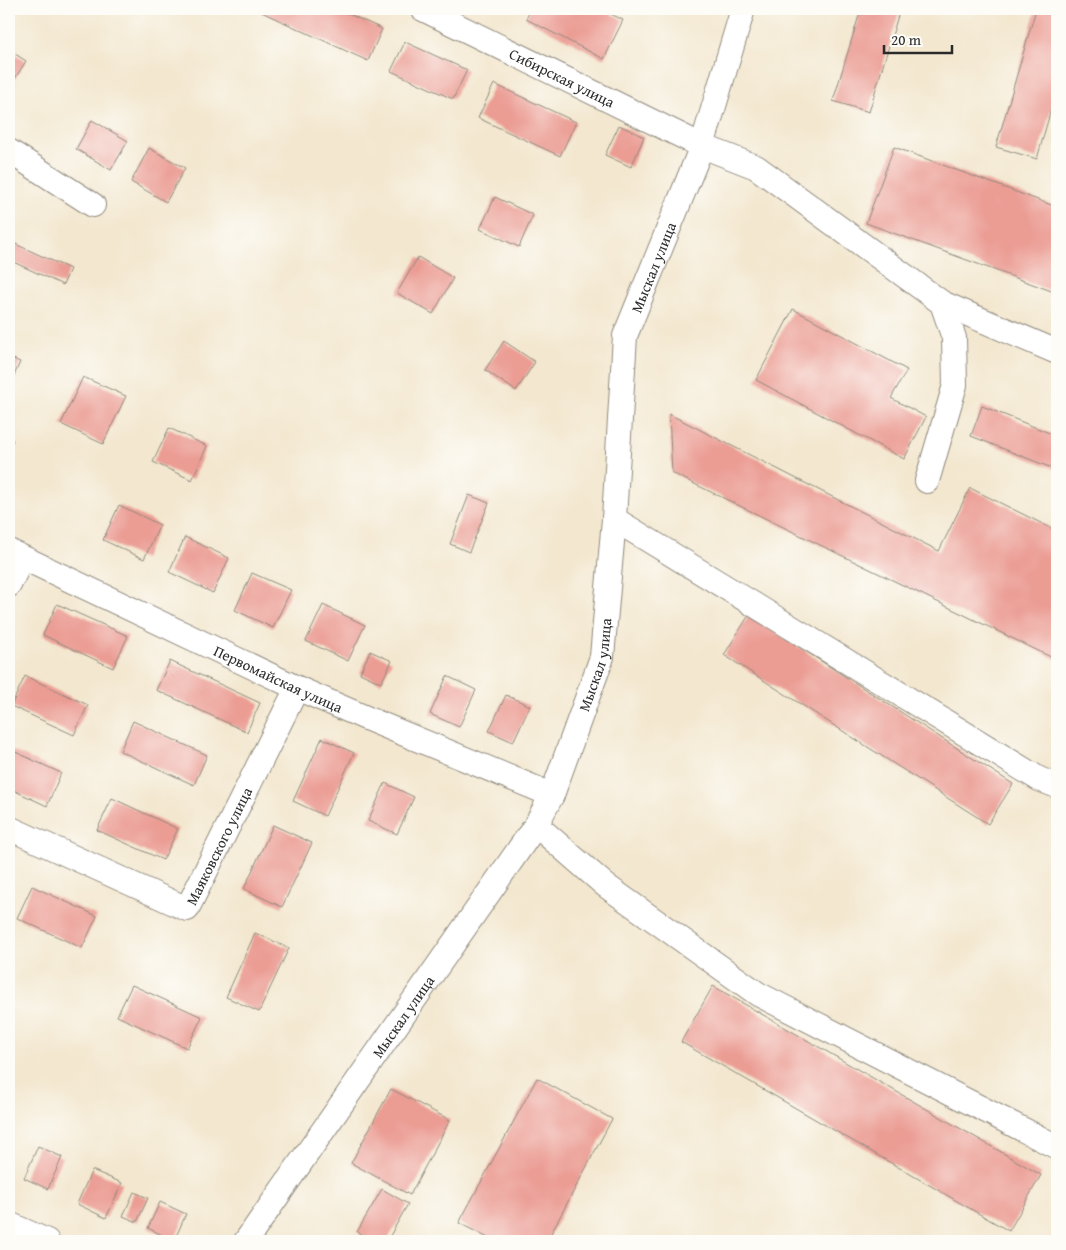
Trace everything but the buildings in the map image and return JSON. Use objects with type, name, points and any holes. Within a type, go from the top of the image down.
[{"type":"street","name":"Сибирская улица","points":[[423,9],[702,146],[756,167],[942,303],[1057,352]]},
{"type":"street","name":"Мыскал улица","points":[[246,1241],[536,825],[552,795],[602,657],[614,519],[625,336],[702,146],[743,9]]},
{"type":"street","points":[[9,151],[93,205]]},
{"type":"street","points":[[927,481],[956,386],[954,338],[942,303]]},
{"type":"street","points":[[614,519],[1039,779],[1057,786]]},
{"type":"street","points":[[9,585],[15,554]]},
{"type":"street","name":"Первомайская улица","points":[[15,554],[297,688],[552,795]]},
{"type":"street","name":"Маяковского улица","points":[[9,828],[187,909],[297,688]]},
{"type":"street","points":[[536,825],[604,885],[758,994],[1057,1147]]},
{"type":"street","points":[[9,1224],[47,1241]]}]
